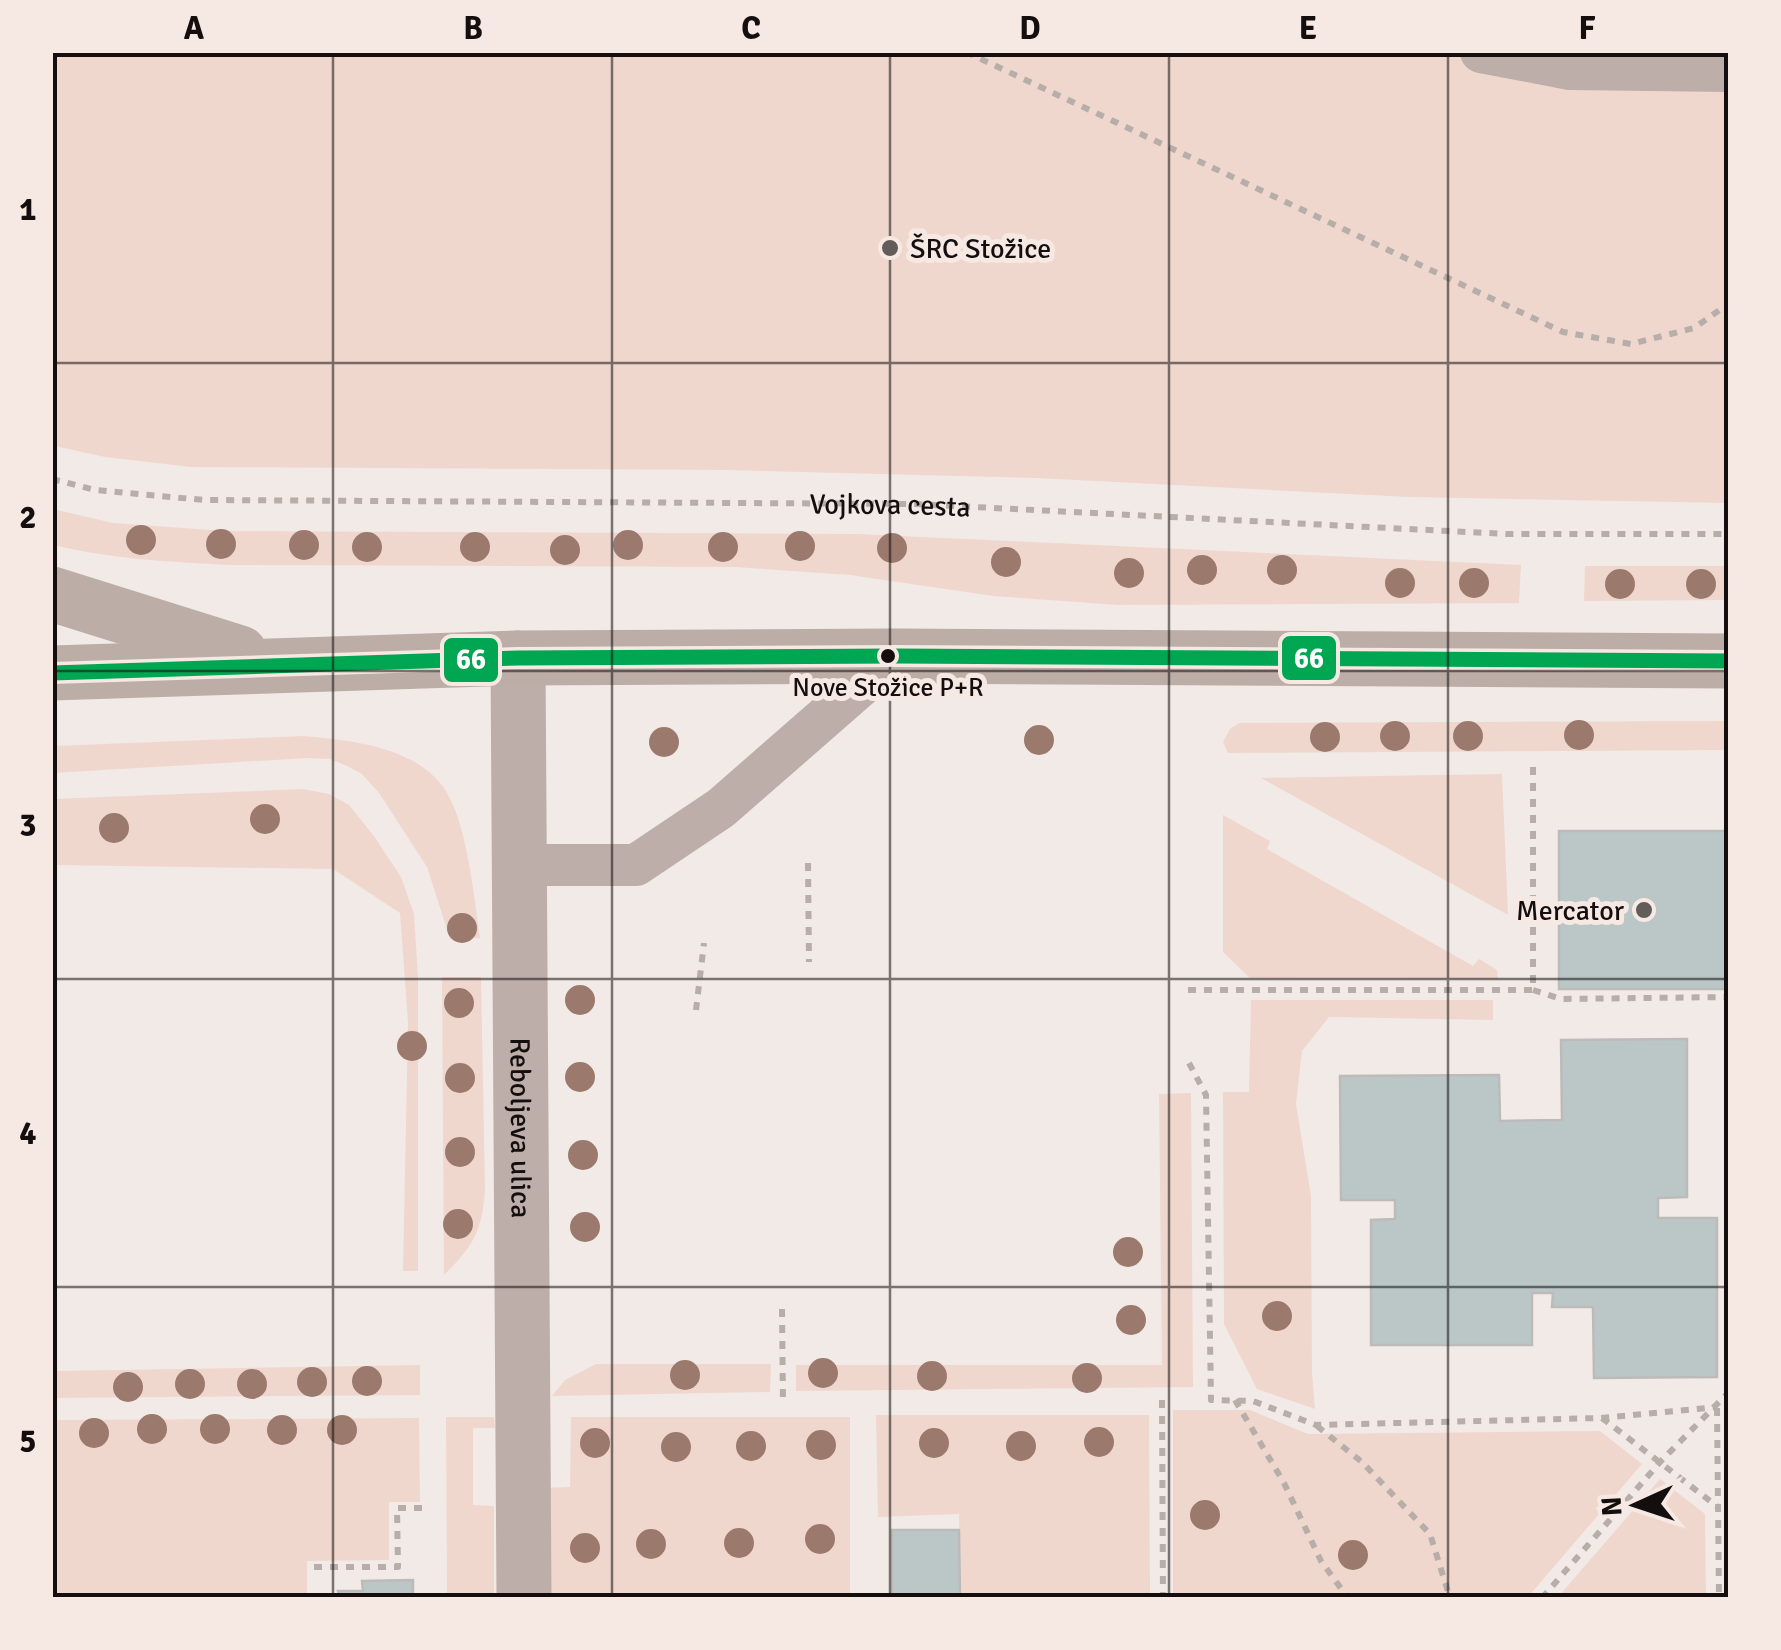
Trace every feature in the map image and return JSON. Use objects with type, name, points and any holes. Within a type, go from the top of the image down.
[{"type":"street","points":[[52,594],[276,664]]},
{"type":"street","points":[[52,673],[518,658],[895,656],[1728,662]]},
{"type":"street","name":"Reboljeva ulica","points":[[518,658],[524,1598]]},
{"type":"lane","points":[[1481,52],[1570,70],[1728,71]]},
{"type":"lane","points":[[519,866],[636,865],[722,808],[895,656]]},
{"type":"path","points":[[966,52],[1563,332],[1631,344],[1694,328],[1728,304]]},
{"type":"path","name":"Vojkova cesta","points":[[52,479],[94,490],[204,500],[915,504],[1507,534],[1728,534]]},
{"type":"path","points":[[1532,990],[1533,762]]},
{"type":"path","points":[[808,863],[810,962]]},
{"type":"path","points":[[696,1010],[704,943]]},
{"type":"path","points":[[1188,990],[1532,990],[1561,999],[1728,997]]},
{"type":"path","points":[[1189,1063],[1206,1095],[1211,1400],[1252,1401],[1316,1425],[1362,1462],[1430,1534],[1450,1598]]},
{"type":"path","points":[[782,1309],[783,1405]]},
{"type":"path","points":[[1542,1598],[1661,1461],[1728,1393]]},
{"type":"path","points":[[1162,1400],[1163,1598]]},
{"type":"path","points":[[1234,1400],[1284,1483],[1322,1560],[1348,1598]]},
{"type":"path","points":[[1316,1425],[1600,1418],[1717,1406]]},
{"type":"path","points":[[1717,1406],[1719,1598]]},
{"type":"path","points":[[1600,1418],[1718,1507]]},
{"type":"path","points":[[314,1568],[398,1567],[397,1508],[430,1508]]},
{"type":"shaded area","name":"ŠRC Stožice","points":[[52,53],[1728,53],[1728,503],[1409,497],[1036,478],[727,470],[191,467],[59,447],[52,444]]},
{"type":"shaded area","points":[[53,509],[113,523],[226,531],[859,534],[1521,565],[1519,603],[1119,605],[993,596],[850,575],[735,567],[229,565],[141,559],[53,545]]},
{"type":"shaded area","points":[[1585,566],[1728,566],[1728,600],[1584,601]]},
{"type":"shaded area","points":[[1728,721],[1728,750],[1228,753],[1223,742],[1230,729],[1239,723]]},
{"type":"shaded area","points":[[303,736],[360,743],[398,754],[431,774],[444,788],[464,839],[480,938],[450,939],[427,867],[379,793],[362,774],[330,759],[53,773],[53,746]]},
{"type":"shaded area","points":[[1502,774],[1508,915],[1261,778]]},
{"type":"shaded area","points":[[303,789],[329,794],[349,805],[401,877],[414,914],[418,977],[418,1271],[403,1271],[408,1022],[400,913],[333,869],[53,865],[53,799]]},
{"type":"shaded area","points":[[1223,815],[1270,841],[1267,849],[1473,966],[1479,959],[1497,970],[1498,979],[1250,978],[1223,952]]},
{"type":"shaded area","points":[[442,977],[481,977],[485,1190],[474,1237],[444,1275]]},
{"type":"shaded area","points":[[1251,1000],[1493,1000],[1493,1020],[1329,1017],[1302,1051],[1296,1104],[1311,1196],[1315,1409],[1257,1389],[1224,1324],[1223,1092],[1249,1092]]},
{"type":"shaded area","points":[[1191,1093],[1193,1387],[796,1391],[796,1365],[1162,1365],[1159,1094]]},
{"type":"shaded area","points":[[596,1364],[771,1364],[770,1392],[552,1396],[565,1380]]},
{"type":"shaded area","points":[[420,1365],[420,1395],[53,1398],[53,1371]]},
{"type":"shaded area","points":[[1173,1410],[1250,1410],[1308,1434],[1600,1431],[1642,1464],[1528,1597],[1173,1597]]},
{"type":"shaded area","points":[[876,1415],[1149,1415],[1150,1597],[960,1597],[959,1514],[878,1517]]},
{"type":"shaded area","points":[[446,1417],[494,1417],[495,1428],[473,1428],[473,1505],[494,1506],[494,1597],[447,1597]]},
{"type":"shaded area","points":[[571,1417],[850,1417],[850,1597],[547,1597],[546,1488],[570,1487]]},
{"type":"shaded area","points":[[419,1418],[420,1502],[389,1502],[389,1560],[307,1561],[307,1597],[53,1597],[52,1424],[56,1420]]},
{"type":"shaded area","points":[[1660,1479],[1705,1514],[1706,1597],[1558,1597]]},
{"type":"building","name":"Mercator","points":[[1559,831],[1728,831],[1728,989],[1559,989]]},
{"type":"building","points":[[1687,1039],[1687,1197],[1658,1198],[1658,1218],[1717,1218],[1717,1377],[1594,1378],[1593,1307],[1552,1307],[1553,1293],[1532,1293],[1532,1345],[1371,1345],[1371,1220],[1395,1219],[1395,1200],[1341,1200],[1340,1076],[1499,1075],[1500,1121],[1562,1120],[1561,1040]]},
{"type":"building","points":[[892,1530],[959,1530],[960,1598],[892,1598]]},
{"type":"building","points":[[413,1580],[413,1598],[339,1598],[338,1591],[363,1591],[362,1581]]},
{"type":"transit line","name":"66","points":[[52,673],[518,658],[1728,661]]},
{"type":"place","name":"ŠRC Stožice","points":[[890,248]]},
{"type":"place","name":"Nove Stožice P+R","points":[[888,656]]},
{"type":"place","name":"Mercator","points":[[1644,910]]}]
